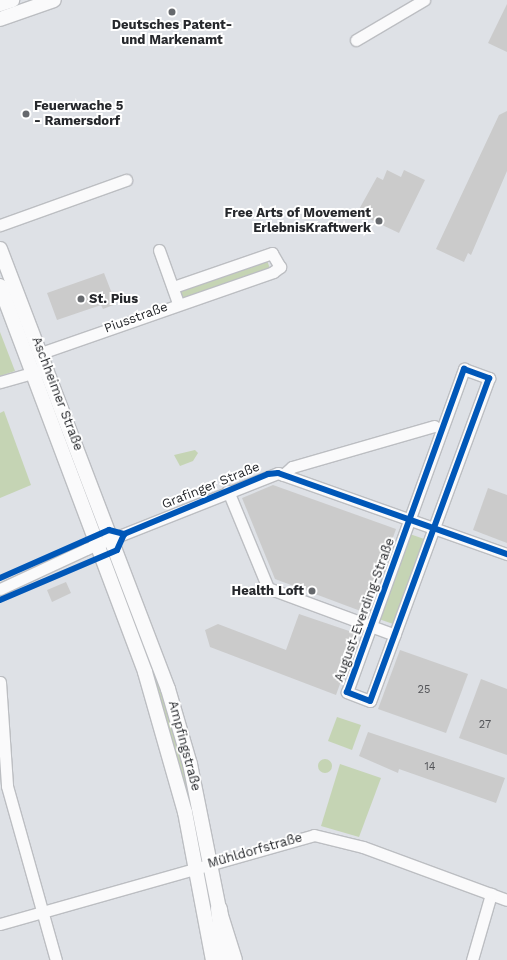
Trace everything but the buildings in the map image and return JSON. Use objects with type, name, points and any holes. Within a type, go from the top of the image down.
[{"type":"highway","points":[[219,908],[225,960]]},
{"type":"main road","points":[[0,4],[12,0]]},
{"type":"main road","points":[[0,19],[54,0]]},
{"type":"main road","name":"Aschheimer Straße","points":[[0,249],[3,265],[41,353],[41,371],[98,544]]},
{"type":"main road","name":"Aschheimer Straße","points":[[0,286],[41,371],[112,538]]},
{"type":"main road","name":"Ampfingstraße","points":[[112,538],[178,721],[211,865],[219,908],[235,960]]},
{"type":"main road","name":"Ampfingstraße","points":[[98,544],[161,725],[196,868],[213,960]]},
{"type":"street","points":[[356,40],[424,0]]},
{"type":"street","points":[[0,225],[126,180]]},
{"type":"street","name":"Piusstraße","points":[[41,353],[178,303],[159,250]]},
{"type":"street","points":[[173,287],[275,254],[280,267],[278,271],[185,303],[178,303]]},
{"type":"street","name":"August-Everding-Straße","points":[[464,369],[488,378],[434,528],[370,701],[347,692],[464,369]]},
{"type":"street","points":[[0,382],[41,371]]},
{"type":"street","name":"Grafinger Straße","points":[[283,475],[292,467],[434,426]]},
{"type":"street","name":"Grafinger Straße","points":[[0,589],[98,544],[268,474],[283,475],[410,520]]},
{"type":"street","points":[[228,491],[268,588],[370,627]]},
{"type":"street","points":[[410,520],[507,554]]},
{"type":"street","name":"August-Everding-Straße","points":[[370,627],[395,635]]},
{"type":"street","points":[[0,682],[7,786],[56,960]]},
{"type":"street","name":"Mühldorfstraße","points":[[0,924],[43,910],[211,865],[305,836],[323,836],[363,847],[507,900]]},
{"type":"street","points":[[472,960],[491,894]]},
{"type":"green space","points":[[266,258],[271,271],[184,302],[180,288]]},
{"type":"green space","points":[[0,332],[15,371],[0,376]]},
{"type":"green space","points":[[4,411],[31,485],[0,498],[0,413]]},
{"type":"green space","points":[[195,450],[198,453],[193,461],[180,466],[174,455]]},
{"type":"green space","points":[[407,533],[427,540],[396,625],[376,618]]},
{"type":"green space","points":[[115,558],[182,750],[202,850],[199,851],[110,561]]},
{"type":"green space","points":[[337,717],[361,725],[352,750],[328,741]]},
{"type":"green space","points":[[322,759],[328,759],[332,763],[332,769],[328,773],[322,773],[318,769],[318,763]]},
{"type":"green space","points":[[340,764],[381,778],[359,837],[321,826]]},
{"type":"cycle path","points":[[464,369],[489,378],[370,701],[347,692],[464,369]]},
{"type":"cycle path","points":[[124,534],[268,474],[278,473],[507,554]]},
{"type":"cycle path","points":[[0,578],[109,530],[124,534]]},
{"type":"cycle path","points":[[0,600],[117,550],[124,534]]},
{"type":"place","name":"Deutsches Patent- und Markenamt","points":[[172,12]]},
{"type":"place","name":"Feuerwache 5 - Ramersdorf","points":[[26,114]]},
{"type":"place","name":"Free Arts of Movement ErlebnisKraftwerk","points":[[379,221]]},
{"type":"place","name":"St. Pius","points":[[81,299]]},
{"type":"place","name":"Health Loft","points":[[312,591]]}]
